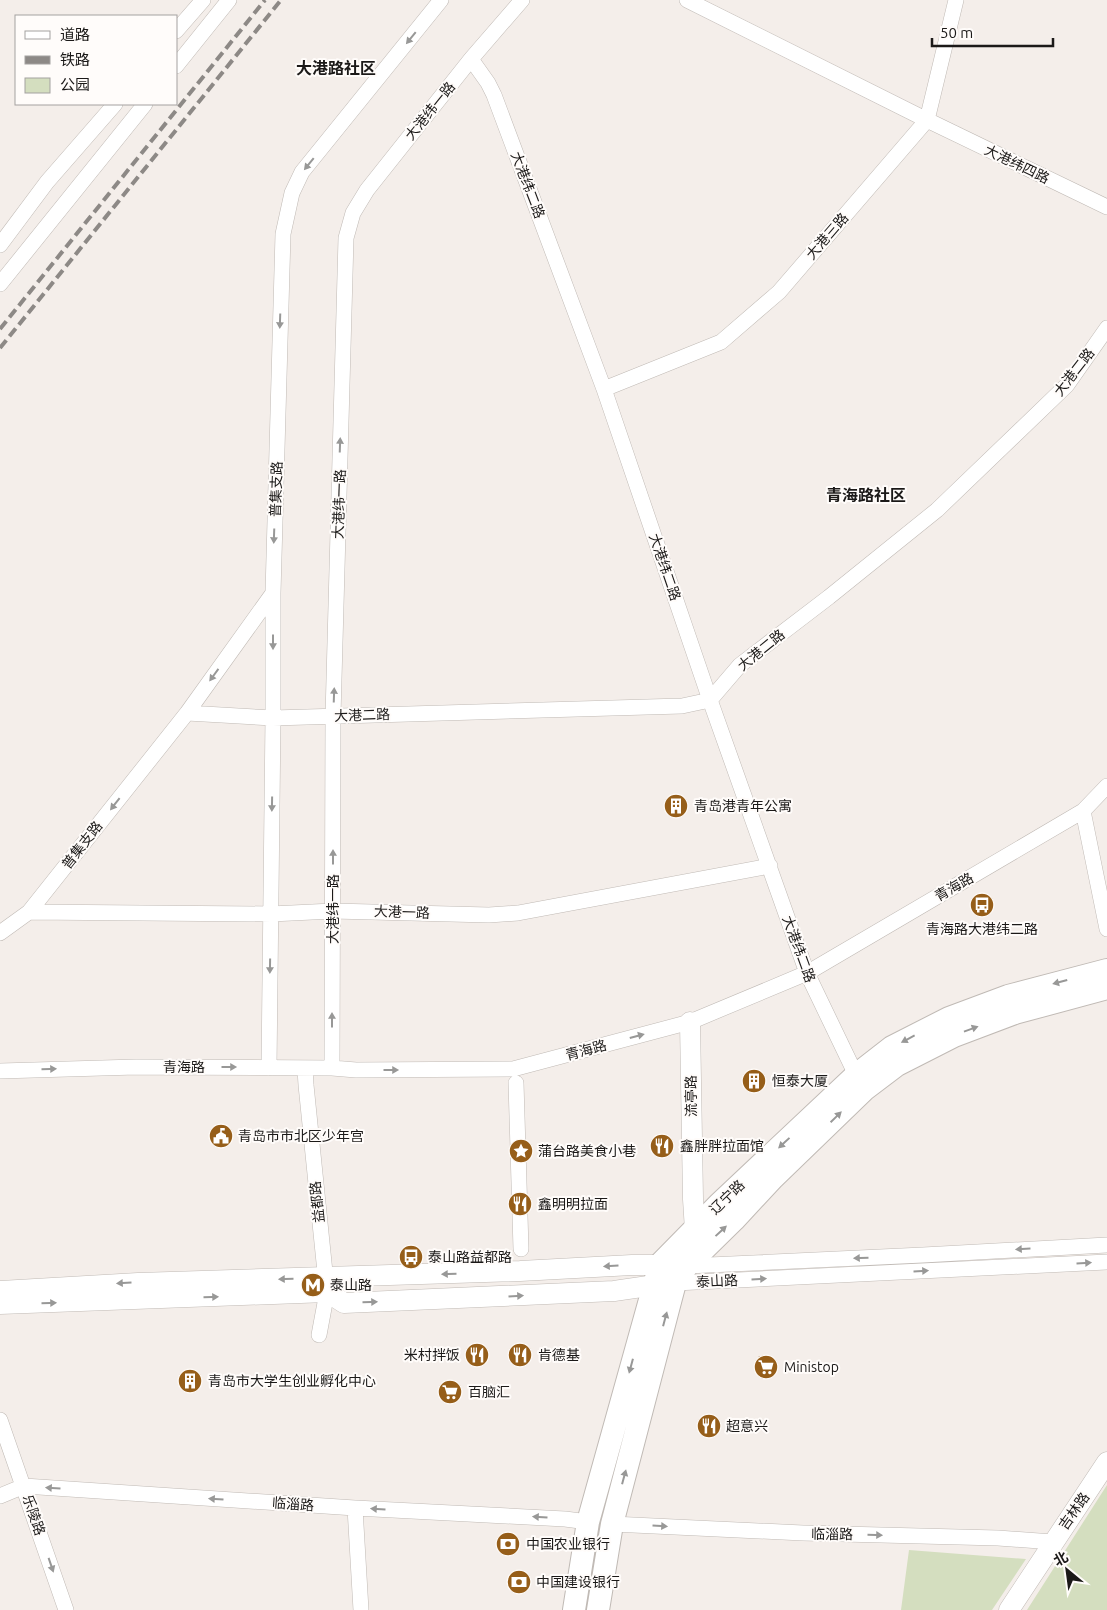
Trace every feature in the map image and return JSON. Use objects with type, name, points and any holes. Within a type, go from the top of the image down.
[{"type":"main road","name":"辽宁路","points":[[669,1274],[695,1230],[720,1203],[856,1075],[892,1047],[949,1018],[1008,996],[1107,970]]},
{"type":"main road","name":"辽宁路","points":[[669,1274],[734,1220],[773,1178],[864,1090],[897,1065],[954,1036],[1006,1016],[1107,988]]},
{"type":"main road","points":[[574,1610],[588,1522],[669,1274]]},
{"type":"main road","points":[[598,1610],[612,1524],[669,1274]]},
{"type":"street","points":[[178,29],[203,0]]},
{"type":"street","points":[[178,64],[229,0]]},
{"type":"street","name":"普集支路","points":[[0,933],[30,912],[187,713],[273,593],[283,234],[292,193],[302,172],[441,0]]},
{"type":"street","name":"大港纬一路","points":[[332,1068],[333,716],[346,238],[353,213],[367,190],[522,0]]},
{"type":"street","name":"大港纬四路","points":[[687,0],[927,120],[1107,207]]},
{"type":"street","name":"大港三路","points":[[604,389],[721,342],[779,292],[927,120],[956,0]]},
{"type":"street","name":"大港纬二路","points":[[472,60],[494,95],[604,389],[806,973],[856,1075]]},
{"type":"street","points":[[0,245],[48,182],[113,105]]},
{"type":"street","points":[[0,284],[145,105]]},
{"type":"street","name":"大港二路","points":[[187,713],[273,718],[682,706],[710,700],[740,665],[937,510],[1067,385],[1107,328]]},
{"type":"street","points":[[269,1068],[273,593]]},
{"type":"street","name":"青海路","points":[[0,1071],[136,1067],[513,1070],[690,1022],[806,973],[1083,811],[1107,786]]},
{"type":"street","points":[[1083,811],[1107,930]]},
{"type":"street","name":"大港一路","points":[[30,912],[271,914],[333,910],[489,915],[518,912],[770,866]]},
{"type":"street","name":"流亭路","points":[[690,1022],[692,1190],[695,1230]]},
{"type":"street","name":"益都路","points":[[305,1069],[326,1285],[319,1335]]},
{"type":"street","points":[[516,1083],[521,1249]]},
{"type":"street","name":"泰山路","points":[[0,1291],[138,1283],[326,1285],[344,1303],[614,1292],[669,1274],[923,1255],[1107,1245]]},
{"type":"street","name":"泰山路","points":[[0,1304],[326,1285],[520,1271],[669,1274],[1107,1262]]},
{"type":"street","name":"乐陵路","points":[[0,1420],[66,1610]]},
{"type":"street","name":"吉林路","points":[[1009,1610],[1107,1462]]},
{"type":"street","name":"临淄路","points":[[0,1496],[24,1486],[356,1508],[565,1519],[588,1522]]},
{"type":"street","points":[[356,1508],[361,1610]]},
{"type":"street","name":"临淄路","points":[[612,1524],[803,1533],[998,1538],[1053,1542]]},
{"type":"green space","points":[[1107,1485],[1107,1610],[1027,1610]]},
{"type":"green space","points":[[909,1550],[1026,1559],[992,1610],[901,1610]]},
{"type":"railway","points":[[0,329],[265,0]]},
{"type":"railway","points":[[0,348],[281,0]]},
{"type":"place","name":"青岛港青年公寓","points":[[676,806]]},
{"type":"place","name":"青海路大港纬二路","points":[[982,905]]},
{"type":"place","name":"恒泰大厦","points":[[754,1081]]},
{"type":"place","name":"青岛市市北区少年宫","points":[[221,1136]]},
{"type":"place","name":"鑫胖胖拉面馆","points":[[662,1146]]},
{"type":"place","name":"蒲台路美食小巷","points":[[521,1151]]},
{"type":"place","name":"鑫明明拉面","points":[[520,1204]]},
{"type":"place","name":"泰山路益都路","points":[[411,1257]]},
{"type":"place","name":"泰山路","points":[[313,1285]]},
{"type":"place","name":"米村拌饭","points":[[477,1355]]},
{"type":"place","name":"肯德基","points":[[520,1355]]},
{"type":"place","name":"Ministop","points":[[766,1367]]},
{"type":"place","name":"青岛市大学生创业孵化中心","points":[[190,1381]]},
{"type":"place","name":"百脑汇","points":[[450,1392]]},
{"type":"place","name":"超意兴","points":[[709,1426]]},
{"type":"place","name":"中国农业银行","points":[[508,1544]]},
{"type":"place","name":"中国建设银行","points":[[519,1582]]},
{"type":"district","name":"大港路社区","points":[[336,68]]},
{"type":"district","name":"青海路社区","points":[[866,495]]}]
